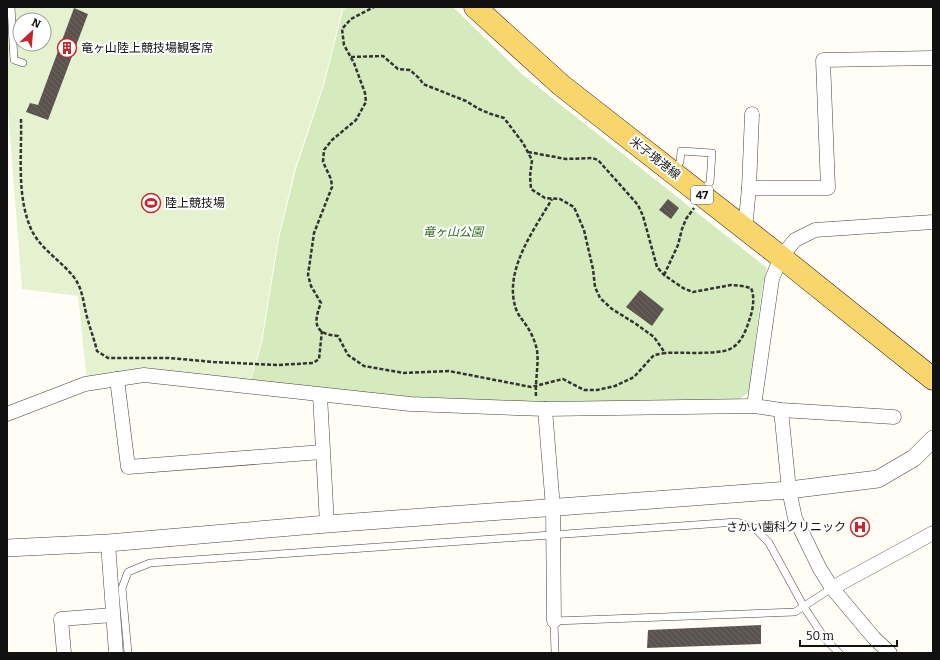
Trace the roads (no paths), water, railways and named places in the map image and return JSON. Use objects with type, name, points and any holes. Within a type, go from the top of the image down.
[{"type":"main road","name":"米子境港線","points":[[475,7],[561,85],[672,172],[698,200],[746,229],[933,379]]},
{"type":"street","points":[[749,188],[828,188],[823,60],[933,58]]},
{"type":"street","points":[[746,229],[752,114]]},
{"type":"street","points":[[754,406],[772,279],[781,257],[795,240],[815,230],[933,222]]},
{"type":"street","points":[[7,414],[85,384],[144,375],[410,404],[541,408],[754,406],[781,410],[894,417]]},
{"type":"street","points":[[117,378],[128,466],[322,452]]},
{"type":"street","points":[[320,395],[327,524]]},
{"type":"street","points":[[541,408],[553,508],[554,621]]},
{"type":"street","points":[[781,410],[789,490],[795,518],[820,569],[832,588],[874,638],[890,653]]},
{"type":"street","points":[[7,548],[108,543],[327,524],[789,490],[878,479],[914,458],[933,439]]},
{"type":"street","points":[[832,588],[933,533]]},
{"type":"street","points":[[108,543],[116,653]]},
{"type":"street","points":[[64,653],[61,619],[113,615]]},
{"type":"lane","points":[[11,7],[14,60],[23,62]]},
{"type":"lane","points":[[672,172],[680,162],[681,151],[712,153],[710,182],[698,200]]},
{"type":"lane","points":[[128,653],[122,588],[128,572],[150,563],[737,522],[755,528],[769,543],[804,607],[825,639],[839,653]]},
{"type":"lane","points":[[555,653],[554,621],[795,612],[832,588]]},
{"type":"place","name":"竜ヶ山陸上競技場観客席","points":[[67,48]]},
{"type":"place","name":"陸上競技場","points":[[151,203]]},
{"type":"place","name":"さかい歯科クリニック","points":[[860,527]]},
{"type":"park label","name":"竜ヶ山公園","points":[[453,232]]}]
